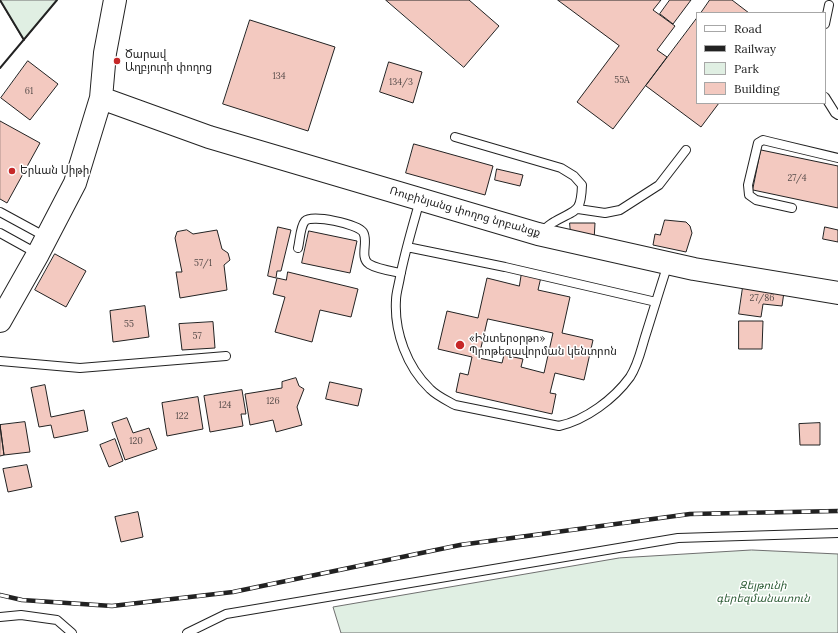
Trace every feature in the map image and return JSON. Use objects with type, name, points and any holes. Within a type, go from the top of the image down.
[{"type":"street","points":[[0,321],[75,183],[101,98],[105,53],[115,0]]},
{"type":"street","name":"Ռուբինյանց փողոց նրբանցք","points":[[101,98],[209,137],[538,234],[694,270],[838,293]]},
{"type":"lane","points":[[826,19],[829,5]]},
{"type":"lane","points":[[826,99],[835,113],[838,115]]},
{"type":"lane","points":[[455,137],[561,168],[574,176],[582,185],[582,196],[578,209]]},
{"type":"lane","points":[[792,208],[756,200],[749,195],[748,185],[758,143],[763,140],[838,158]]},
{"type":"lane","points":[[538,234],[554,222],[578,209],[605,213],[620,210],[658,185],[686,150]]},
{"type":"lane","points":[[420,199],[407,247],[396,300],[398,331],[408,358],[416,374],[430,390],[441,398],[455,405],[559,426],[571,423],[586,416],[617,392],[631,376],[639,356],[668,264]]},
{"type":"lane","points":[[0,212],[42,246]]},
{"type":"lane","points":[[298,248],[303,226],[306,220],[310,218],[348,224],[358,228],[364,233],[364,258],[368,263],[401,273]]},
{"type":"lane","points":[[0,233],[42,246]]},
{"type":"lane","points":[[407,247],[505,267],[656,302]]},
{"type":"lane","points":[[0,361],[80,368],[226,356]]},
{"type":"lane","points":[[186,633],[226,614],[678,538],[838,533]]},
{"type":"lane","points":[[0,617],[21,615],[57,620],[72,633]]},
{"type":"green space","points":[[0,0],[57,0],[24,40]]},
{"type":"green space","name":"Զեյթունի գերեզմանատուն","points":[[752,550],[838,554],[838,633],[341,633],[333,607],[619,558]]},
{"type":"building","points":[[386,0],[469,0],[499,26],[464,67]]},
{"type":"building","points":[[558,0],[661,0],[653,10],[675,26],[657,50],[667,57],[613,129],[577,102],[619,46]]},
{"type":"building","points":[[670,0],[691,0],[673,24],[660,14]]},
{"type":"building","points":[[710,0],[732,0],[748,12],[702,12]]},
{"type":"building","points":[[696,19],[696,104],[718,104],[701,127],[646,86]]},
{"type":"building","points":[[250,20],[335,47],[308,131],[223,104]]},
{"type":"building","points":[[28,61],[58,84],[30,120],[1,98]]},
{"type":"building","points":[[389,62],[422,72],[413,103],[380,92]]},
{"type":"building","name":"Երևան Սիթի","points":[[0,121],[40,143],[7,203],[0,199]]},
{"type":"building","points":[[414,144],[493,166],[485,195],[406,173]]},
{"type":"building","points":[[761,150],[838,166],[838,208],[753,190]]},
{"type":"building","points":[[497,169],[523,175],[520,186],[495,180]]},
{"type":"building","points":[[665,220],[686,222],[690,226],[692,233],[686,252],[653,245],[655,234],[660,235]]},
{"type":"building","points":[[570,223],[595,223],[594,241],[571,235]]},
{"type":"building","points":[[278,227],[291,230],[281,271],[277,271],[276,278],[268,276]]},
{"type":"building","points":[[825,227],[838,230],[838,242],[823,239]]},
{"type":"building","points":[[187,230],[193,234],[217,230],[222,249],[228,253],[230,260],[224,265],[227,290],[180,298],[176,272],[182,272],[175,238],[177,232]]},
{"type":"building","points":[[309,231],[357,241],[350,273],[302,263]]},
{"type":"building","points":[[55,254],[86,271],[66,307],[35,290]]},
{"type":"building","points":[[288,272],[358,289],[351,317],[320,310],[312,342],[275,332],[285,297],[273,294],[277,278],[286,280]]},
{"type":"building","name":"«Ինտերօրթո» Պրոթեզավորման կենտրոն","points":[[522,272],[541,277],[538,290],[570,297],[562,333],[593,340],[584,380],[555,373],[550,393],[556,394],[552,414],[456,392],[460,373],[468,375],[472,357],[438,349],[447,311],[478,318],[487,278],[519,286]],"holes":[[[488,319],[553,333],[544,373],[521,367],[523,359],[504,355],[502,363],[479,358]]]},
{"type":"building","points":[[743,287],[784,292],[782,306],[763,304],[761,317],[739,314]]},
{"type":"building","points":[[145,306],[149,337],[113,342],[110,311]]},
{"type":"building","points":[[739,321],[763,321],[762,349],[739,349]]},
{"type":"building","points":[[213,322],[215,348],[182,350],[179,324]]},
{"type":"building","points":[[296,378],[299,386],[304,389],[297,407],[302,425],[276,432],[273,420],[250,425],[245,394],[282,388],[282,382]]},
{"type":"building","points":[[330,382],[362,389],[358,406],[326,399]]},
{"type":"building","points":[[45,385],[51,417],[84,410],[88,431],[54,438],[51,425],[39,427],[31,388]]},
{"type":"building","points":[[242,390],[246,414],[241,414],[243,426],[210,432],[204,396]]},
{"type":"building","points":[[198,397],[203,429],[167,436],[162,403]]},
{"type":"building","points":[[127,418],[133,433],[149,428],[157,449],[125,460],[112,423]]},
{"type":"building","points":[[25,422],[30,452],[4,455],[0,425]]},
{"type":"building","points":[[820,423],[820,445],[800,445],[799,424]]},
{"type":"building","points":[[0,425],[4,455],[0,456]]},
{"type":"building","points":[[115,439],[123,461],[109,467],[100,445]]},
{"type":"building","points":[[27,465],[32,487],[8,492],[3,469]]},
{"type":"building","points":[[138,512],[143,537],[121,542],[115,517]]},
{"type":"railway","points":[[0,595],[22,600],[112,606],[233,592],[460,545],[690,514],[838,511]]},
{"type":"wall","points":[[0,0],[24,40]]},
{"type":"wall","points":[[0,68],[57,0]]},
{"type":"place","name":"Ծարավ Աղբյուրի փողոց","points":[[117,61]]},
{"type":"place","name":"Երևան Սիթի","points":[[12,171]]},
{"type":"place","name":"«Ինտերօրթո» Պրոթեզավորման կենտրոն","points":[[460,345]]}]
